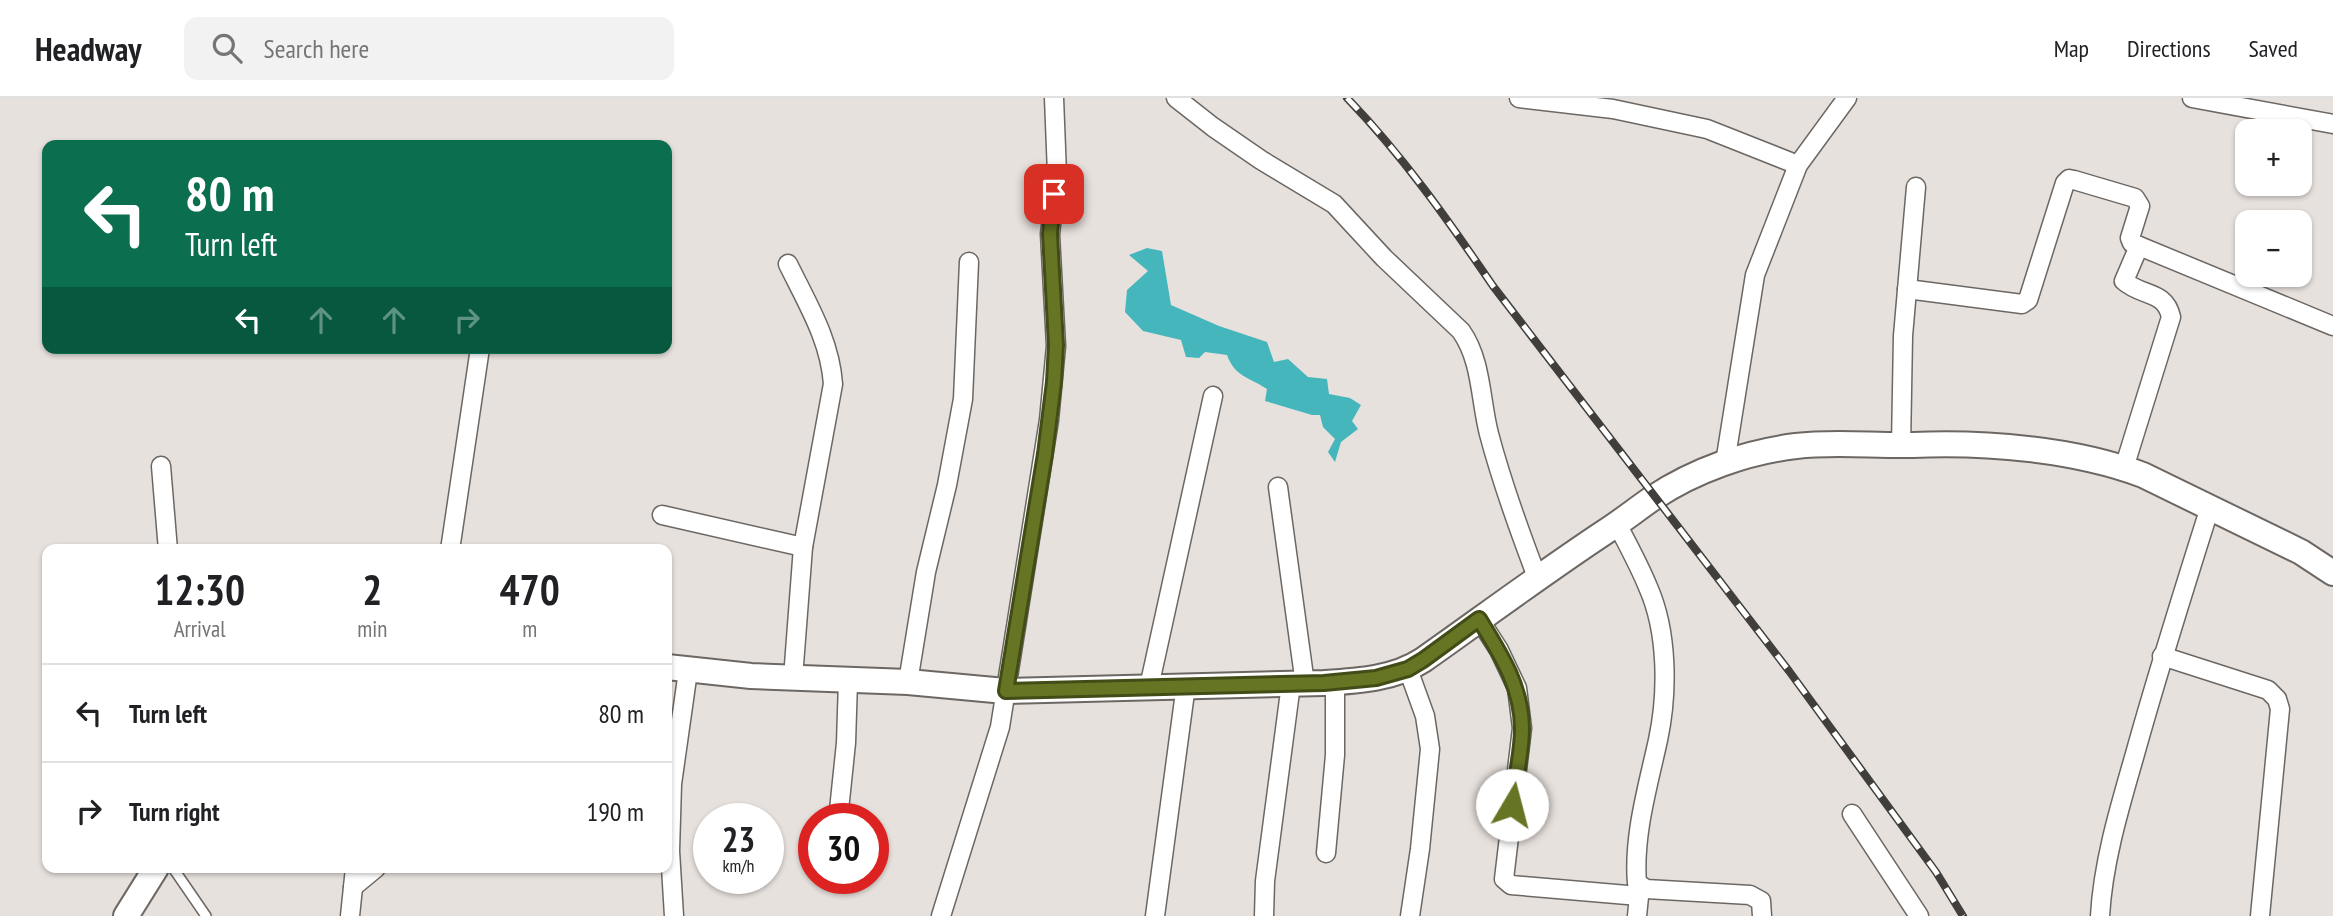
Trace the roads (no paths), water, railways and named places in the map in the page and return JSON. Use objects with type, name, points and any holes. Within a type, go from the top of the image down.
[{"type":"street","points":[[941,916],[995,746],[1045,454],[1055,362],[1050,247],[1057,174],[1054,98]]},
{"type":"street","points":[[1176,98],[1261,160],[1334,204],[1384,258],[1461,331],[1476,365],[1494,450],[1516,523],[1537,577]]},
{"type":"street","points":[[1519,98],[1615,104],[1707,129],[1798,165]]},
{"type":"street","points":[[1724,463],[1755,275],[1798,165],[1847,98]]},
{"type":"street","points":[[2192,98],[2333,124]]},
{"type":"street","points":[[1907,289],[2022,304],[2028,300],[2062,191],[2069,179],[2135,198],[2140,206],[2130,238],[2132,243],[2333,326]]},
{"type":"street","points":[[1901,446],[1903,335],[1916,187]]},
{"type":"street","points":[[2124,468],[2171,317],[2169,306],[2164,301],[2130,287],[2124,281],[2138,246]]},
{"type":"street","points":[[908,682],[926,572],[947,485],[963,399],[969,262]]},
{"type":"street","points":[[789,264],[825,340],[831,360],[833,384],[803,547],[793,678]]},
{"type":"street","points":[[451,544],[479,354]]},
{"type":"street","points":[[1149,687],[1213,396]]},
{"type":"street","points":[[672,784],[677,669],[793,678],[908,682],[1006,691],[1298,684],[1376,678],[1408,669],[1434,653],[1537,577],[1654,497],[1724,463],[1797,446],[1850,443],[1901,446],[1948,444],[2025,450],[2124,468],[2301,552],[2333,573]]},
{"type":"street","points":[[161,466],[168,544]]},
{"type":"street","points":[[1265,916],[1265,881],[1298,684],[1278,487]]},
{"type":"street","points":[[2100,916],[2105,876],[2125,787],[2162,656],[2210,508]]},
{"type":"street","points":[[662,515],[803,547]]},
{"type":"street","points":[[1617,524],[1649,588],[1657,613],[1664,661],[1665,699],[1643,809],[1637,916]]},
{"type":"street","points":[[1479,619],[1499,650],[1517,688],[1522,728],[1504,879],[1511,885],[1750,895],[1761,901],[1762,916]]},
{"type":"street","points":[[2162,656],[2272,692],[2277,699],[2280,709],[2260,916]]},
{"type":"street","points":[[1408,669],[1425,716],[1430,750],[1410,916]]},
{"type":"street","points":[[840,803],[846,743],[848,681]]},
{"type":"street","points":[[1326,853],[1335,755],[1335,682]]},
{"type":"street","points":[[1155,916],[1186,685]]},
{"type":"street","points":[[1852,814],[1919,916]]},
{"type":"street","points":[[126,916],[153,873]]},
{"type":"street","points":[[350,916],[354,873]]},
{"type":"street","points":[[353,887],[370,873]]},
{"type":"street","points":[[671,873],[674,916]]},
{"type":"lane","points":[[176,873],[206,916]]},
{"type":"water","points":[[1147,248],[1162,251],[1171,305],[1219,326],[1267,342],[1274,362],[1288,359],[1308,377],[1327,379],[1329,394],[1350,398],[1361,405],[1352,421],[1358,429],[1341,442],[1335,462],[1328,452],[1335,439],[1323,427],[1320,415],[1265,401],[1267,389],[1238,372],[1227,355],[1205,352],[1199,358],[1186,357],[1181,340],[1143,331],[1125,312],[1127,290],[1148,271],[1129,255]]},
{"type":"railway","points":[[1347,98],[1424,189],[1493,286],[1789,671],[1936,872],[1963,916]]}]
